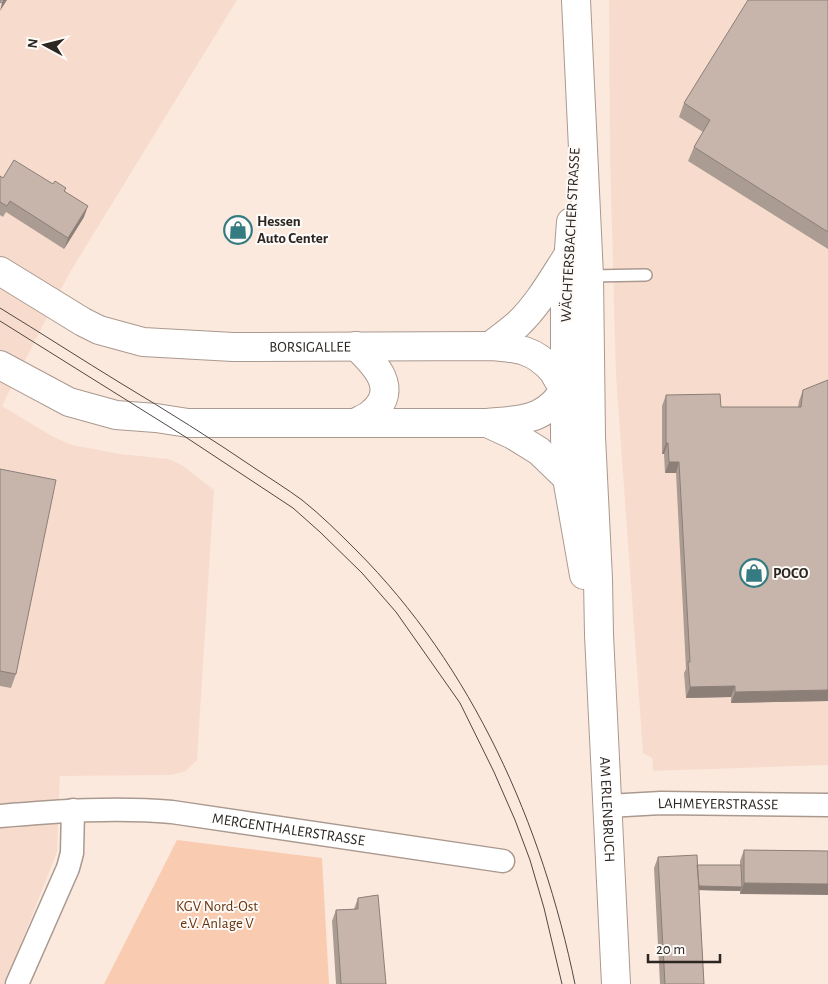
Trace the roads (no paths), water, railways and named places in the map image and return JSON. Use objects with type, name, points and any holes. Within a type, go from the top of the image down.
[{"type":"main road","name":"WÄCHTERSBACHER STRASSE","points":[[576,0],[579,80],[584,134],[589,276],[591,437]]},
{"type":"main road","name":"WÄCHTERSBACHER STRASSE","points":[[567,478],[566,304],[579,80]]},
{"type":"main road","points":[[490,346],[517,325],[532,309],[549,286],[570,251]]},
{"type":"main road","name":"BORSIGALLEE","points":[[0,271],[99,330],[143,342],[233,347],[490,346],[522,349],[531,352],[545,362],[553,371],[591,437]]},
{"type":"main road","points":[[355,422],[372,413],[383,398],[384,378],[375,364],[356,346]]},
{"type":"main road","name":"WÄCHTERSBACHER STRASSE","points":[[487,423],[521,419],[545,412],[565,390],[589,348]]},
{"type":"main road","points":[[0,365],[69,402],[116,415],[188,423],[487,423],[514,436],[538,451],[567,478]]},
{"type":"main road","name":"AM ERLENBRUCH","points":[[591,437],[616,984]]},
{"type":"main road","name":"AM ERLENBRUCH","points":[[567,478],[582,569],[599,634]]},
{"type":"street","name":"LAHMEYERSTRASSE","points":[[608,806],[661,804],[828,805]]},
{"type":"street","name":"MERGENTHALERSTRASSE","points":[[0,816],[73,810],[172,812],[503,861]]},
{"type":"street","points":[[17,984],[68,868],[72,853],[73,810]]},
{"type":"lane","points":[[589,276],[646,275]]},
{"type":"tram line","points":[[0,308],[189,425],[302,500],[356,550],[398,596],[435,645],[468,697],[497,751],[522,807],[543,865],[561,924],[575,984]]},
{"type":"tram line","points":[[0,321],[184,436],[293,508],[362,573],[396,612],[460,703],[494,772],[530,860],[544,908],[562,984]]},
{"type":"place","name":"Hessen Auto Center","points":[[238,230]]},
{"type":"place","name":"POCO","points":[[754,573]]},
{"type":"park label","name":"KGV Nord-Ost e.V. Anlage V","points":[[217,914]]}]
